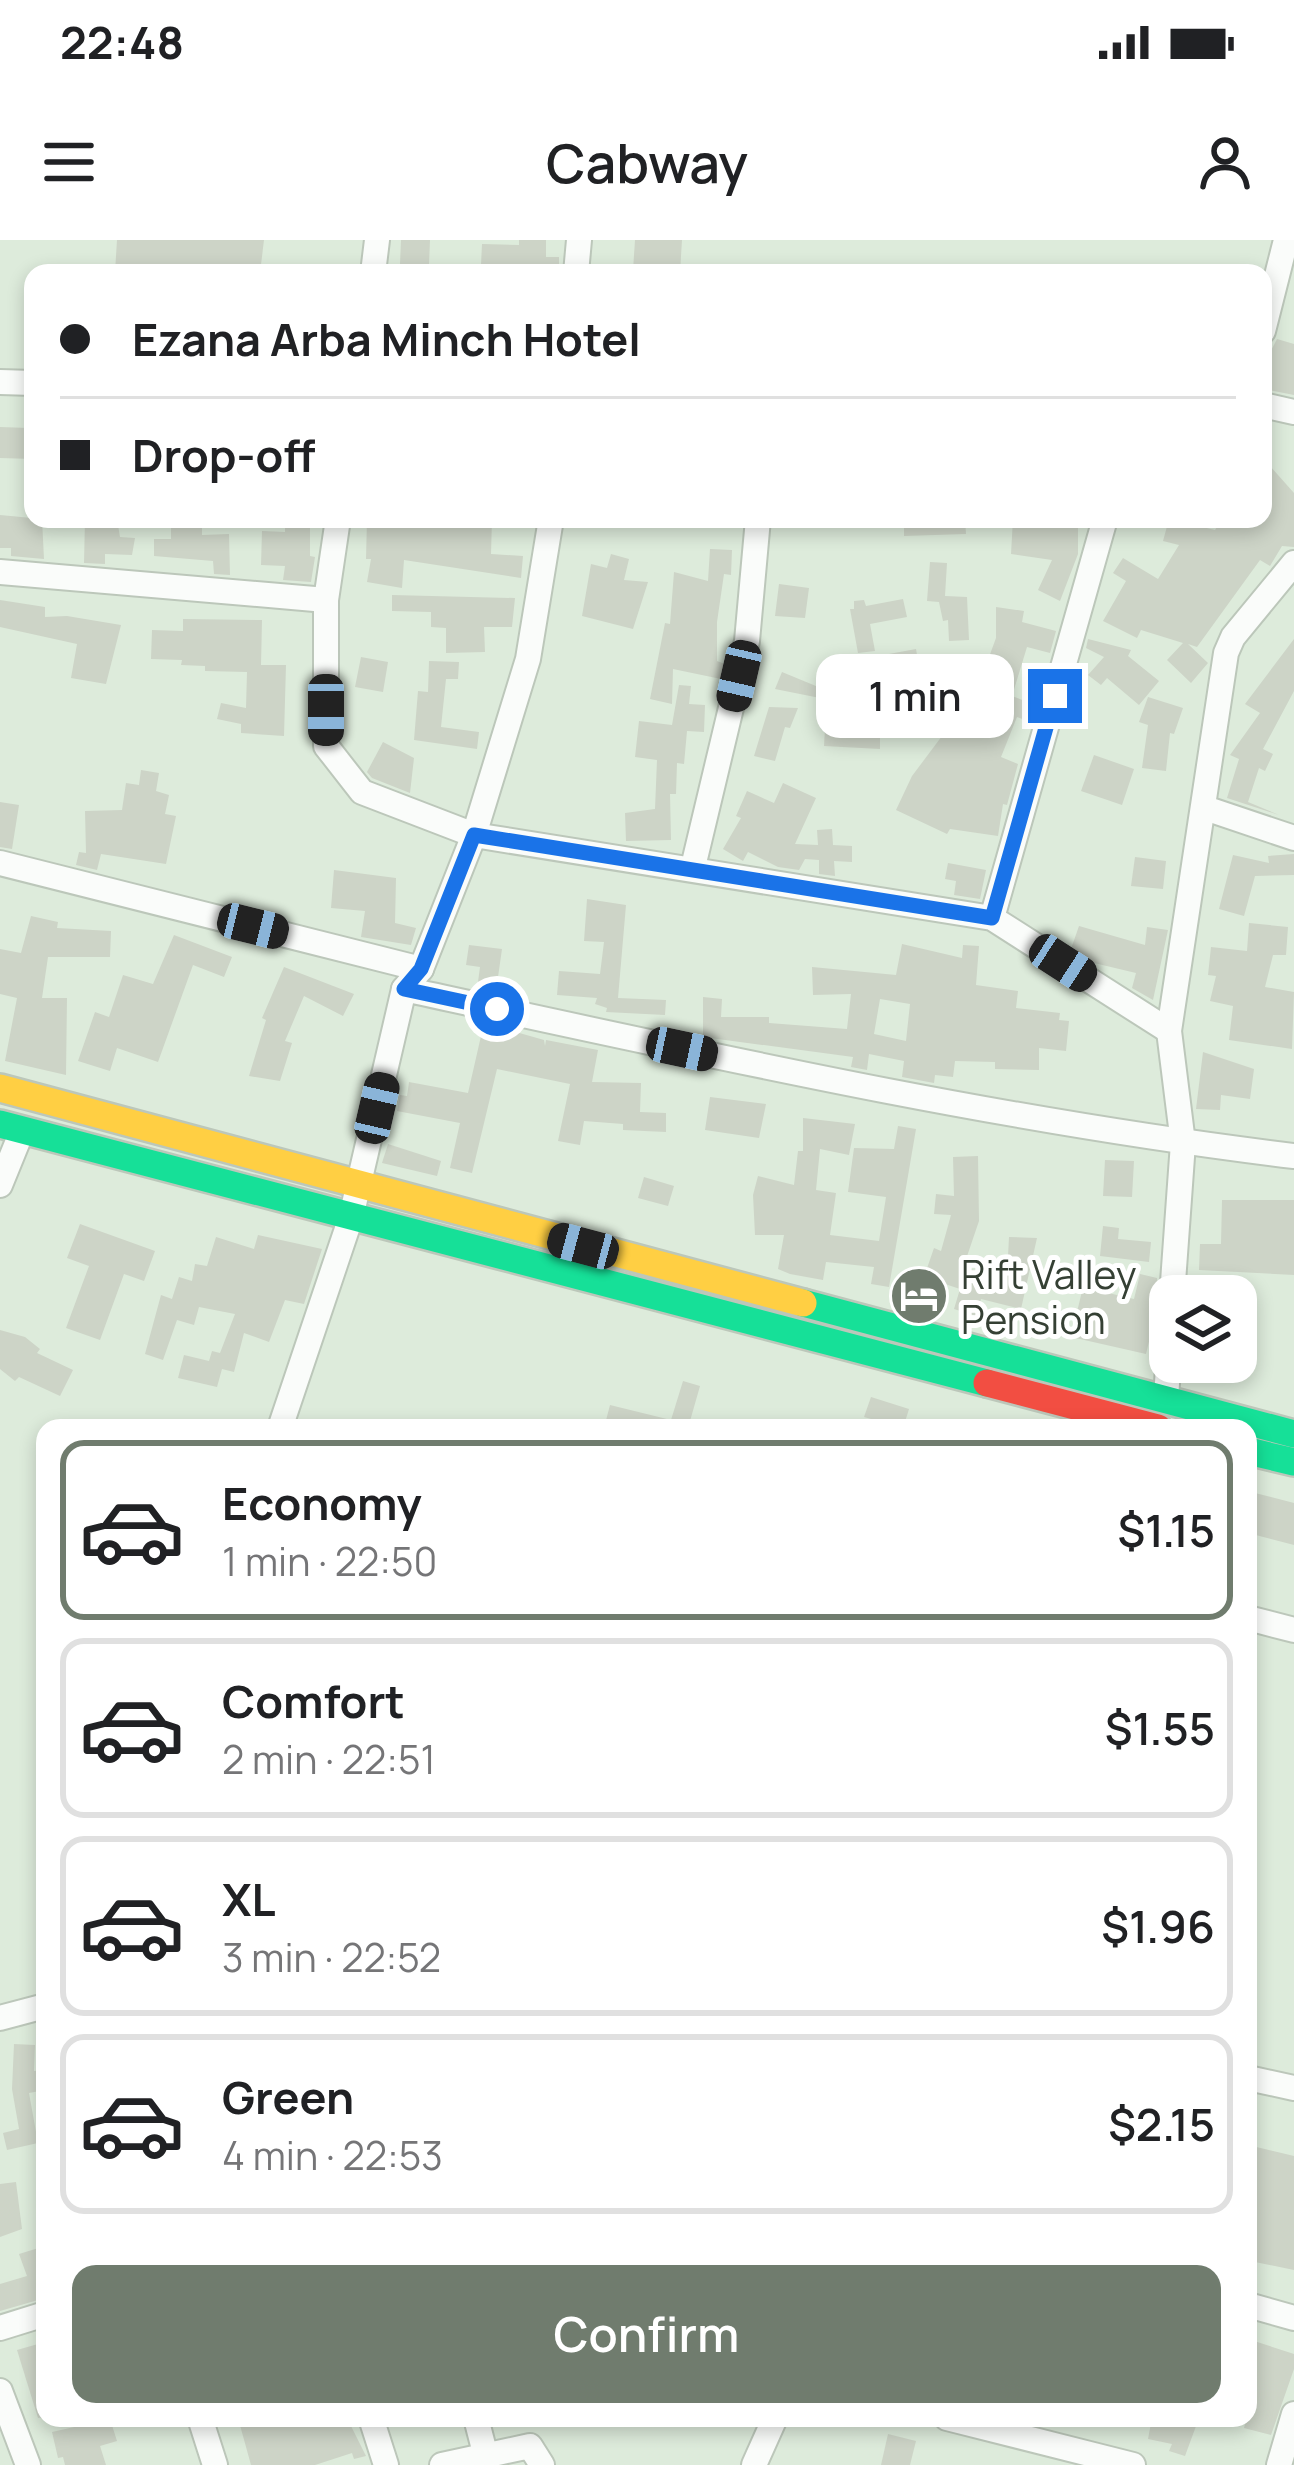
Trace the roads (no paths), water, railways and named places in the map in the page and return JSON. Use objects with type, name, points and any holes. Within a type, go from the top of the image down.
[{"type":"street","points":[[1272,295],[1286,240]]},
{"type":"street","points":[[337,528],[326,600],[326,746],[362,792],[474,835],[992,918],[1169,1031]]},
{"type":"street","points":[[283,1419],[351,1217],[404,989],[421,969],[474,835],[528,659],[550,528]]},
{"type":"street","points":[[693,868],[747,641],[757,528]]},
{"type":"street","points":[[992,918],[1102,528]]},
{"type":"street","points":[[1174,1275],[1183,1143],[1169,1031],[1226,653],[1294,563]]},
{"type":"street","points":[[0,572],[326,600]]},
{"type":"street","points":[[1205,808],[1294,838]]},
{"type":"street","points":[[0,862],[421,969]]},
{"type":"street","points":[[404,989],[821,1079],[1183,1143],[1294,1156]]},
{"type":"street","points":[[0,1088],[1162,1414],[1195,1419]]},
{"type":"street","points":[[0,1185],[11,1127],[1104,1419]]},
{"type":"street","points":[[1162,1414],[1165,1383]]},
{"type":"street","points":[[1257,1428],[1294,1434]]},
{"type":"street","points":[[1257,1452],[1294,1462]]},
{"type":"street","points":[[1257,1620],[1294,1630]]},
{"type":"street","points":[[0,2018],[36,2008]]},
{"type":"street","points":[[1257,2080],[1294,2088]]},
{"type":"street","points":[[1257,2308],[1294,2318]]},
{"type":"street","points":[[0,2328],[36,2317]]},
{"type":"street","points":[[0,2391],[28,2465]]},
{"type":"street","points":[[1279,2465],[1294,2414]]},
{"type":"street","points":[[203,2427],[215,2465]]},
{"type":"street","points":[[374,2427],[386,2465]]},
{"type":"street","points":[[478,2427],[485,2452]]},
{"type":"street","points":[[754,2465],[771,2427]]},
{"type":"street","points":[[983,2427],[1133,2465]]},
{"type":"street","points":[[442,2465],[485,2452],[530,2446],[542,2465]]},
{"type":"place","name":"Rift Valley Pension","points":[[919,1296]]}]
